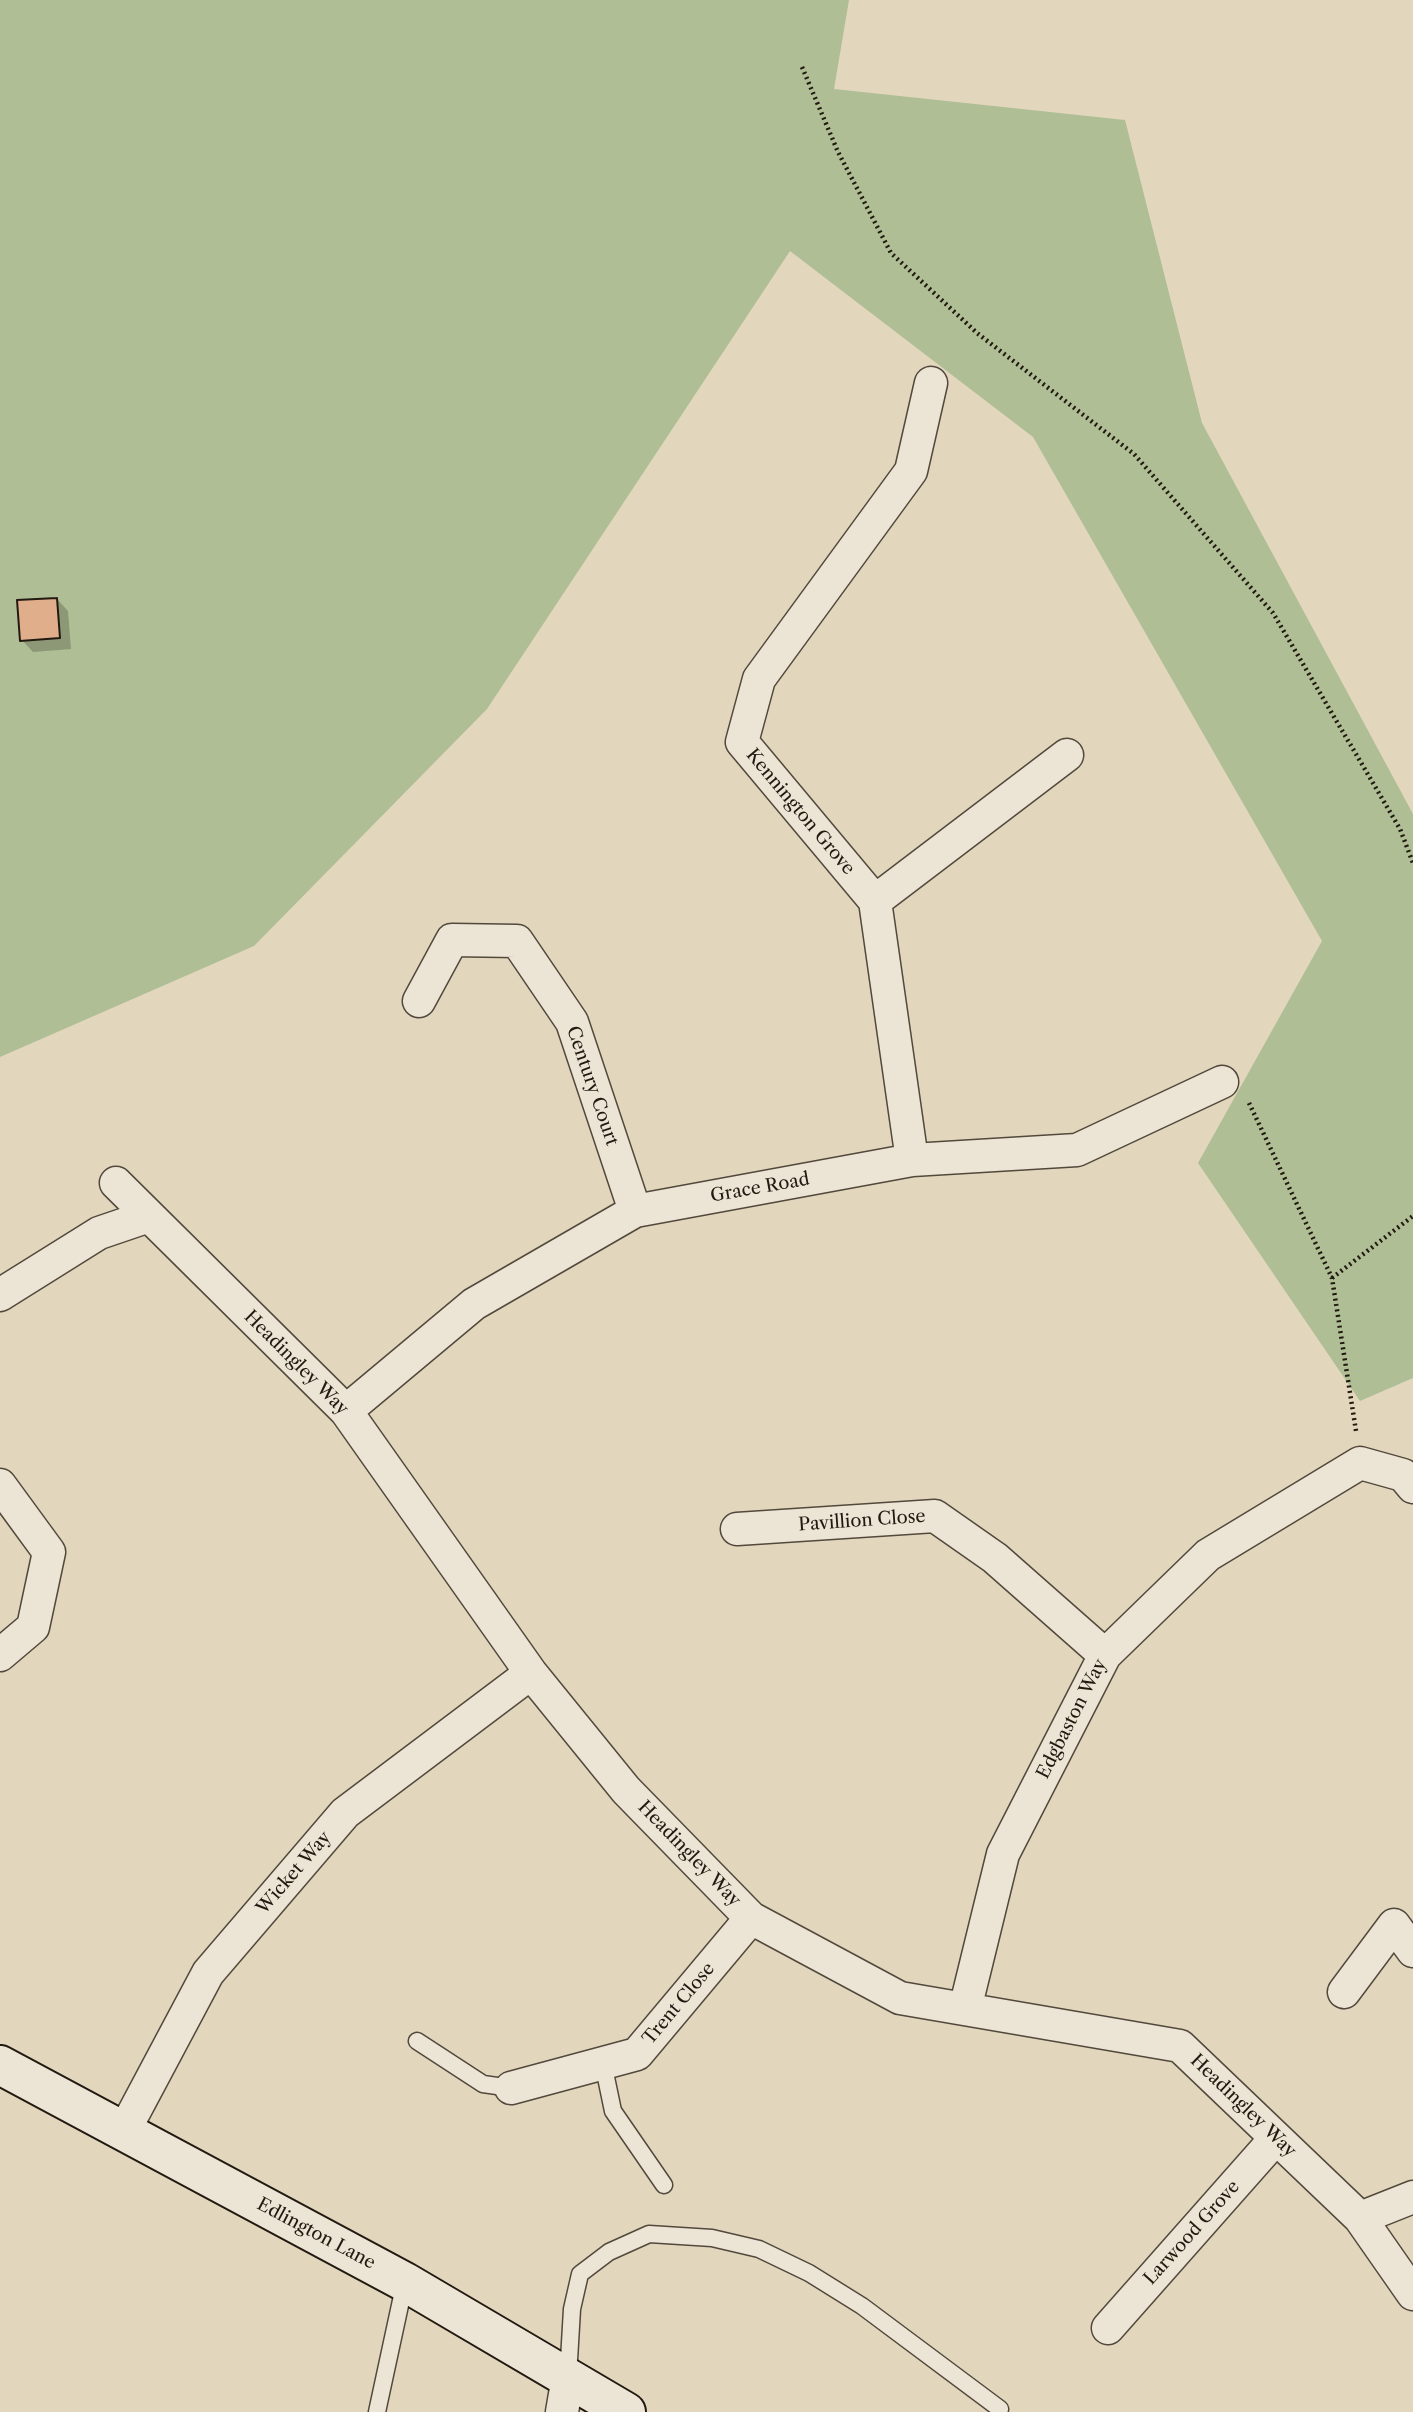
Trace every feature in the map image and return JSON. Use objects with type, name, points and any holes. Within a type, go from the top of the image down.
[{"type":"main road","name":"Edlington Lane","points":[[0,2065],[405,2282],[565,2395],[626,2412]]},
{"type":"street","name":"Kennington Grove","points":[[874,901],[742,742],[759,679],[911,471],[931,383]]},
{"type":"street","points":[[912,1160],[874,901],[1067,755]]},
{"type":"street","name":"Century Court","points":[[419,1000],[452,940],[517,940],[572,1022],[635,1211]]},
{"type":"street","name":"Grace Road","points":[[346,1411],[474,1304],[635,1211],[912,1160],[1077,1150],[1222,1082]]},
{"type":"street","name":"Headingley Way","points":[[116,1183],[346,1411],[531,1673],[626,1790],[751,1917],[900,1998],[1180,2046],[1360,2218],[1413,2294]]},
{"type":"street","points":[[0,1295],[99,1233],[149,1216]]},
{"type":"street","points":[[1360,1463],[1408,1481]]},
{"type":"street","name":"Edgbaston Way","points":[[965,2009],[1003,1854],[1104,1655],[1208,1555],[1360,1463]]},
{"type":"street","points":[[0,1485],[49,1552],[33,1627],[0,1654]]},
{"type":"street","name":"Pavillion Close","points":[[737,1530],[936,1516],[995,1558],[1104,1655]]},
{"type":"street","name":"Wicket Way","points":[[124,2131],[208,1973],[345,1814],[531,1673]]},
{"type":"street","name":"Trent Close","points":[[511,2088],[638,2054],[751,1917]]},
{"type":"street","points":[[1344,1992],[1394,1925],[1413,1951]]},
{"type":"street","name":"Larwood Grove","points":[[1108,2328],[1276,2138]]},
{"type":"street","points":[[1360,2218],[1413,2197]]},
{"type":"lane","points":[[417,2041],[483,2084],[511,2088]]},
{"type":"lane","points":[[603,2063],[613,2111],[664,2185]]},
{"type":"lane","points":[[565,2395],[572,2341],[572,2309],[580,2274],[609,2252],[649,2234],[712,2238],[759,2249],[809,2273],[862,2306],[1000,2409]]},
{"type":"lane","points":[[377,2412],[405,2282]]},
{"type":"path","points":[[803,68],[838,152],[891,253],[977,333],[1133,454],[1273,613],[1400,829],[1413,863]]},
{"type":"path","points":[[1222,1082],[1248,1101],[1332,1278],[1360,1463]]},
{"type":"path","points":[[1332,1278],[1413,1216]]},
{"type":"green space","points":[[0,0],[849,0],[834,89],[1125,120],[1202,423],[1413,814],[1413,1378],[1360,1401],[1198,1163],[1322,941],[1033,437],[790,251],[487,709],[254,946],[0,1057]]},
{"type":"building","points":[[57,598],[60,638],[20,641],[17,600]]}]
